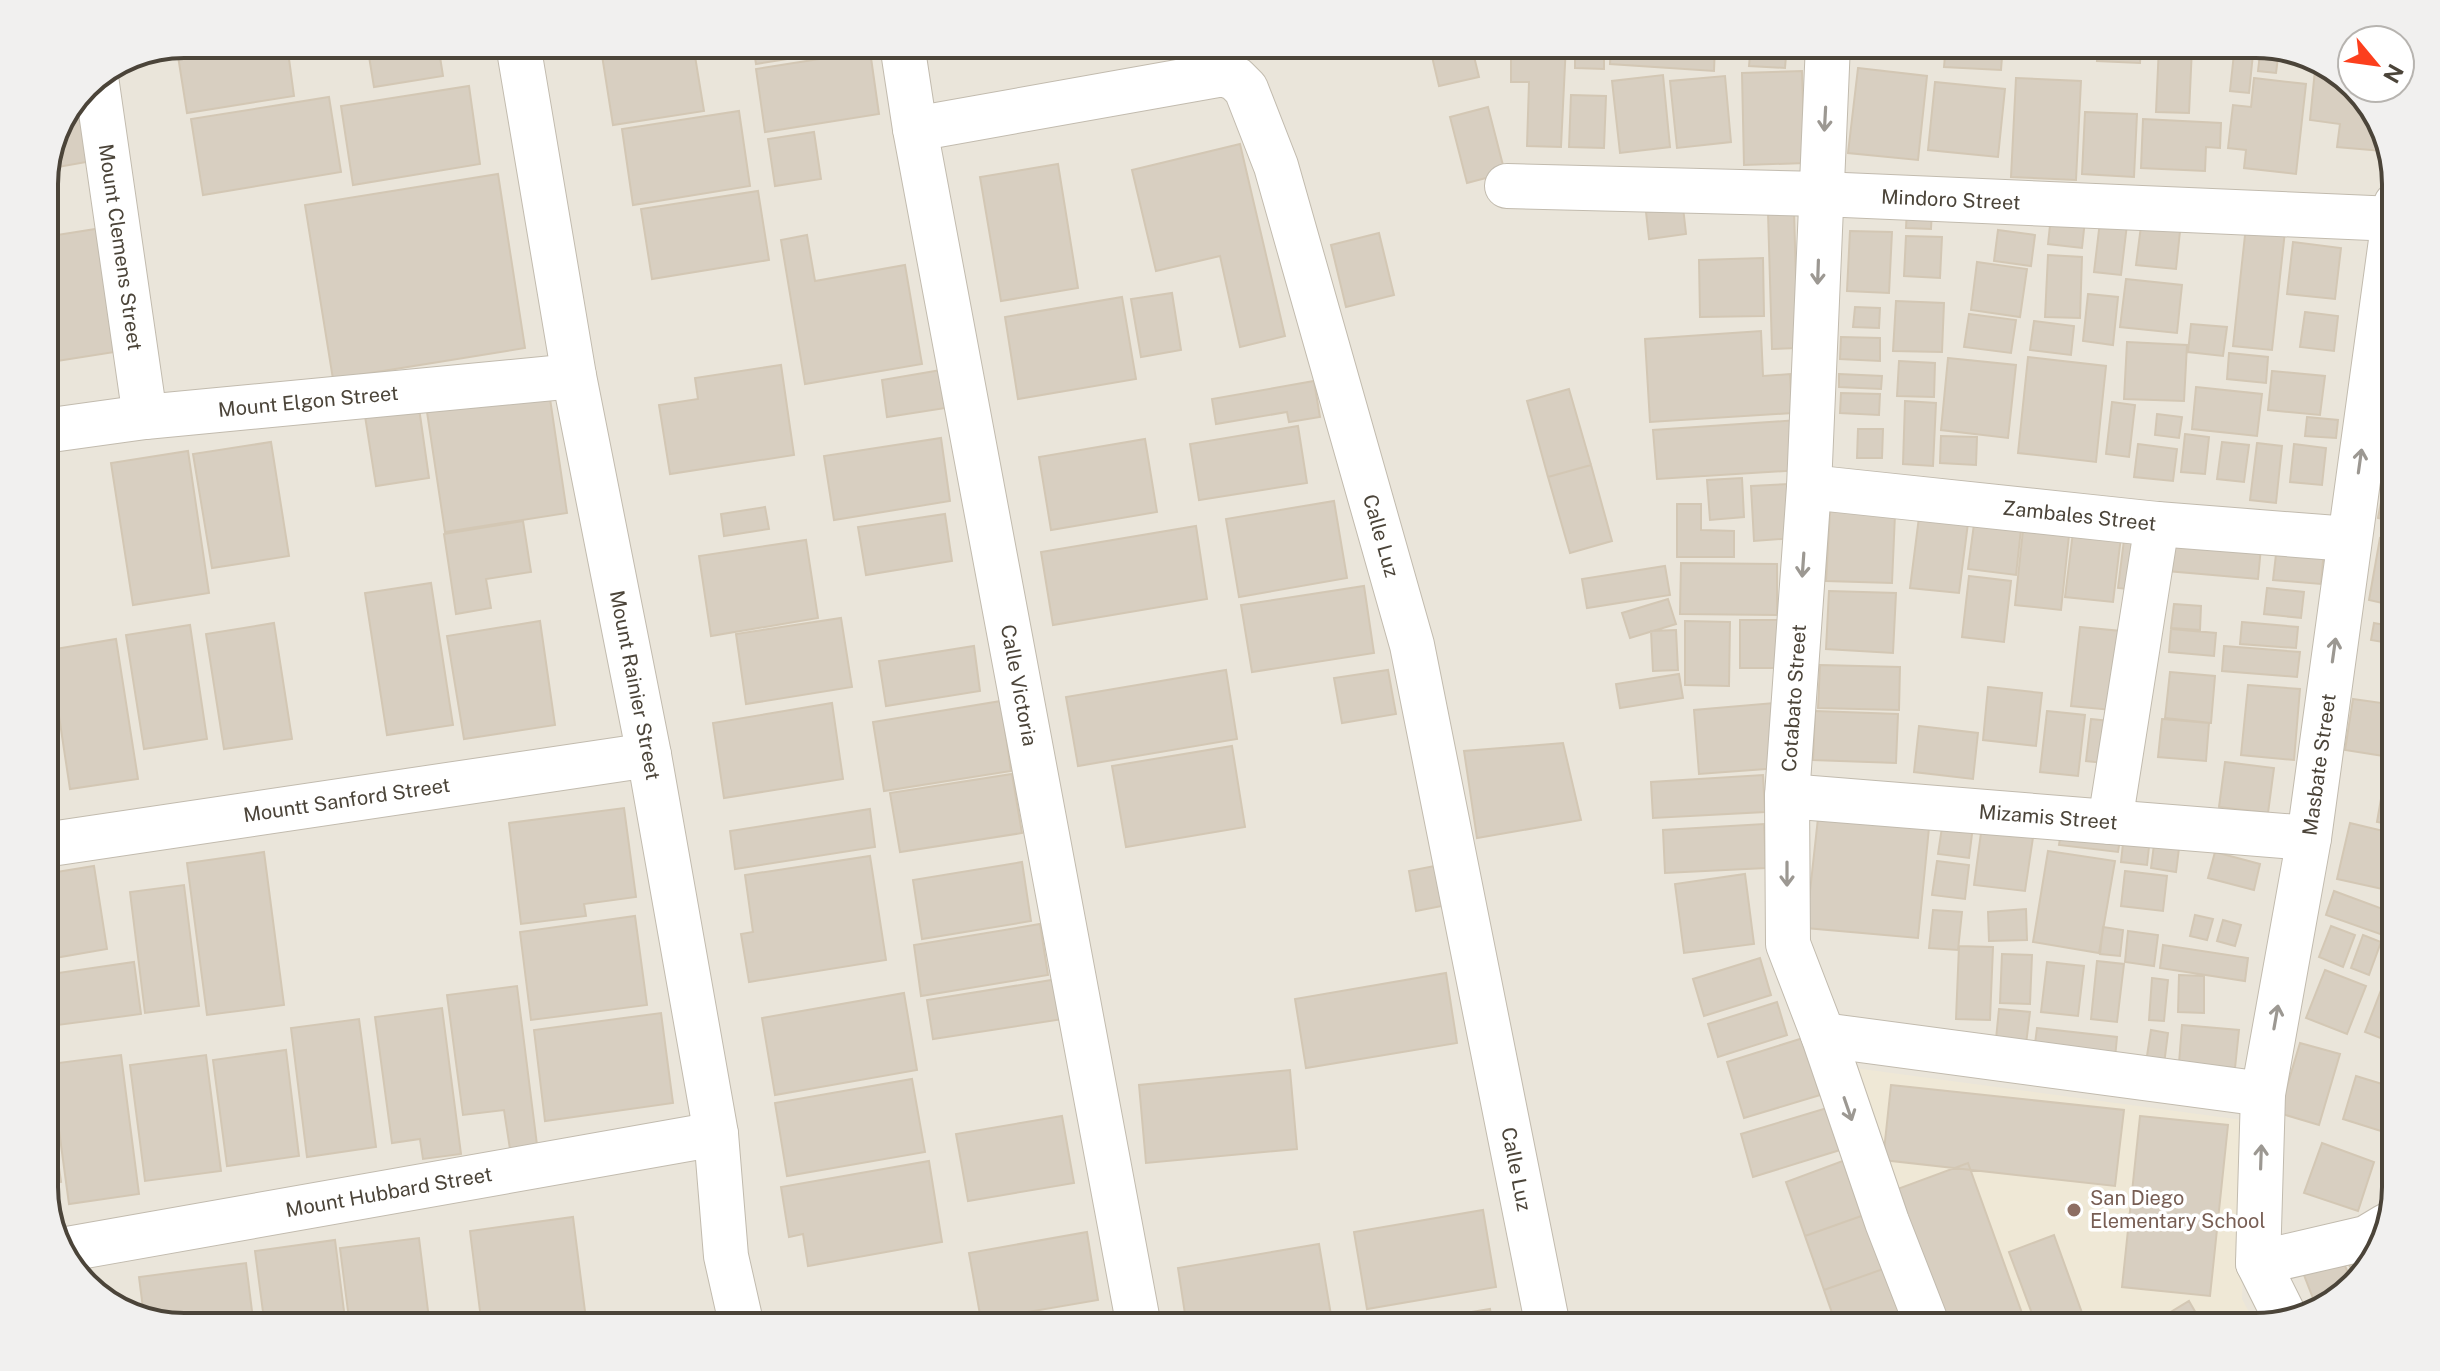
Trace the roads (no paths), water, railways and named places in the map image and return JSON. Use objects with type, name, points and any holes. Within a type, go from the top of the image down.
[{"type":"street","name":"Mount Rainier Street","points":[[520,58],[574,376],[649,755],[716,1134],[726,1256],[739,1313]]},
{"type":"street","name":"Calle Victoria","points":[[904,58],[1136,1313]]},
{"type":"street","name":"Cotabato Street","points":[[1827,58],[1809,487],[1787,796],[1788,944],[1923,1313]]},
{"type":"street","name":"Calle Luz","points":[[915,129],[1223,74],[1236,79],[1246,89],[1276,166],[1412,645],[1545,1313]]},
{"type":"street","name":"Mount Clemens Street","points":[[98,92],[145,417]]},
{"type":"street","name":"Mindoro Street","points":[[1507,186],[2382,211]]},
{"type":"street","name":"Masbate Street","points":[[2282,1310],[2258,1263],[2263,1094],[2309,838],[2382,304]]},
{"type":"street","name":"Mount Elgon Street","points":[[58,429],[145,417],[574,376]]},
{"type":"street","name":"Zambales Street","points":[[1809,487],[2157,524],[2349,539]]},
{"type":"street","points":[[2110,822],[2157,524]]},
{"type":"street","name":"Mountt Sanford Street","points":[[58,843],[649,755]]},
{"type":"street","name":"Mizamis Street","points":[[1787,796],[2309,838]]},
{"type":"street","points":[[1823,1035],[2263,1094]]},
{"type":"street","name":"Mount Hubbard Street","points":[[74,1248],[716,1134]]},
{"type":"street","points":[[2258,1263],[2373,1234]]},
{"type":"place","name":"San Diego Elementary School","points":[[2074,1210]]}]
